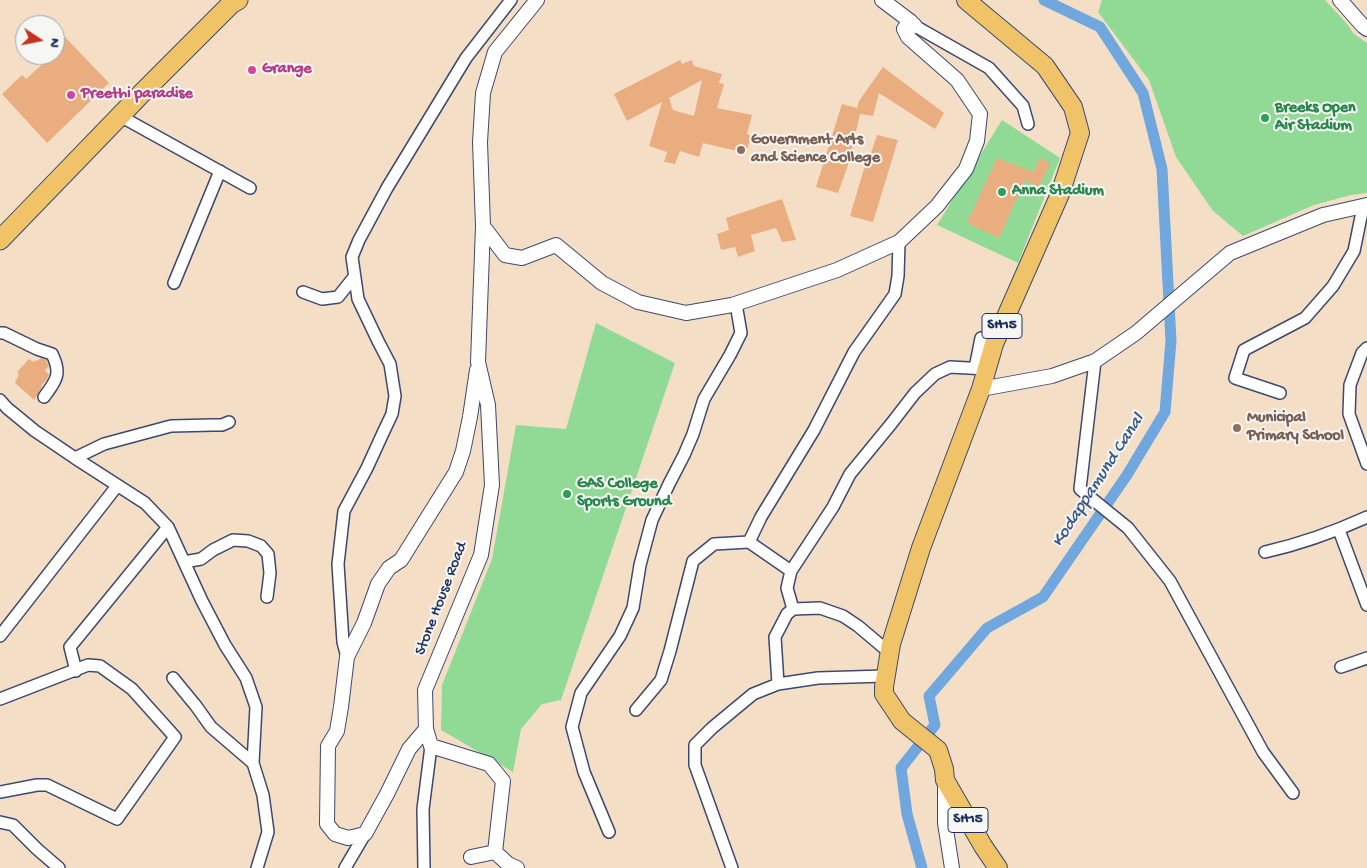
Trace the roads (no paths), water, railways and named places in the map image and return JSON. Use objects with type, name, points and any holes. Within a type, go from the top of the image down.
[{"type":"highway","points":[[0,240],[231,4],[238,0]]},
{"type":"main road","name":"SH15","points":[[966,0],[1045,66],[1073,107],[1080,133],[1060,194],[994,344],[981,368],[981,388],[921,548],[890,653],[885,685],[902,721],[938,750],[944,775],[982,846],[998,868]]},
{"type":"street","points":[[348,657],[343,642],[338,564],[344,511],[367,468],[392,414],[395,396],[390,364],[358,299],[352,257],[358,240],[387,188],[466,58],[511,0]]},
{"type":"street","name":"Stone House Road","points":[[431,746],[426,729],[425,690],[481,555],[492,486],[488,405],[478,362],[484,226],[480,142],[483,93],[495,52],[536,0]]},
{"type":"street","points":[[882,0],[913,24],[989,68],[1023,106],[1028,124]]},
{"type":"street","points":[[1340,0],[1367,29]]},
{"type":"street","points":[[484,226],[505,254],[522,258],[556,245],[602,283],[638,302],[686,313],[736,304],[837,270],[899,242],[937,206],[966,169],[977,141],[980,114],[957,80],[908,37],[904,29],[913,24]]},
{"type":"street","points":[[120,116],[250,188]]},
{"type":"street","points":[[174,283],[220,171]]},
{"type":"street","points":[[981,388],[1052,376],[1094,361],[1136,333],[1230,253],[1323,215],[1365,206],[1354,251],[1333,286],[1306,318],[1244,350],[1235,378],[1280,393]]},
{"type":"street","points":[[749,542],[761,517],[814,430],[854,352],[895,294],[898,276],[899,242]]},
{"type":"street","points":[[303,292],[322,299],[338,297],[354,277]]},
{"type":"street","points":[[608,832],[584,772],[572,727],[581,693],[620,636],[633,608],[640,565],[652,520],[684,455],[704,399],[741,333],[736,304]]},
{"type":"street","points":[[0,333],[52,354],[57,364],[56,380],[44,397]]},
{"type":"street","points":[[793,609],[787,588],[791,571],[833,507],[850,474],[915,392],[935,374],[950,367],[981,368],[981,338]]},
{"type":"street","points":[[1367,348],[1362,353],[1350,385],[1349,414],[1367,464]]},
{"type":"street","points":[[1094,361],[1080,489],[1128,528],[1170,582],[1263,752],[1293,792]]},
{"type":"street","points":[[365,834],[348,838],[335,834],[327,824],[328,746],[336,731],[348,657],[364,623],[378,584],[389,568],[401,560],[456,472],[463,451],[470,417],[478,362]]},
{"type":"street","points":[[0,400],[34,431],[145,503],[168,527],[202,601],[225,645],[246,678],[256,707],[252,763],[263,795],[268,832],[257,868]]},
{"type":"street","points":[[75,458],[104,444],[171,426],[222,425],[229,422]]},
{"type":"street","points":[[0,636],[117,486]]},
{"type":"street","points":[[1265,552],[1292,546],[1339,530],[1367,517]]},
{"type":"street","points":[[76,671],[70,648],[168,527]]},
{"type":"street","points":[[1339,530],[1367,606]]},
{"type":"street","points":[[184,562],[201,560],[213,550],[233,540],[248,541],[261,546],[268,554],[270,573],[267,597]]},
{"type":"street","points":[[636,710],[661,680],[693,561],[714,544],[749,542],[791,571]]},
{"type":"street","points":[[778,684],[775,637],[786,614],[793,609],[820,608],[843,616],[890,653]]},
{"type":"street","points":[[1341,667],[1367,658]]},
{"type":"street","points":[[0,699],[88,665],[100,666],[132,689],[175,737],[117,819],[47,785],[0,792]]},
{"type":"street","points":[[173,678],[211,727],[252,763]]},
{"type":"street","points":[[732,868],[695,765],[696,744],[753,694],[778,684],[818,678],[885,685]]},
{"type":"street","points":[[345,868],[387,794],[409,748],[426,729]]},
{"type":"street","points":[[424,868],[423,809],[431,746],[489,764],[503,781],[495,852]]},
{"type":"street","points":[[944,775],[945,823],[952,868]]},
{"type":"street","points":[[0,822],[13,825],[59,868]]},
{"type":"street","points":[[471,856],[495,852]]},
{"type":"street","points":[[495,852],[508,864],[517,868]]},
{"type":"waterway","name":"Kodappamund Canal","points":[[922,868],[907,814],[901,768],[935,725],[929,696],[987,628],[1043,597],[1127,475],[1165,412],[1171,341],[1162,169],[1143,93],[1100,27],[1044,0]]},
{"type":"place","name":"Grange","points":[[252,70]]},
{"type":"place","name":"Preethi paradise","points":[[71,95]]},
{"type":"place","name":"Breeks Open Air Stadium","points":[[1265,118]]},
{"type":"place","name":"Government Arts and Science College","points":[[741,150]]},
{"type":"place","name":"Anna Stadium","points":[[1002,192]]},
{"type":"place","name":"Municipal Primary School","points":[[1237,428]]},
{"type":"place","name":"GAS College Sports Ground","points":[[567,494]]}]
